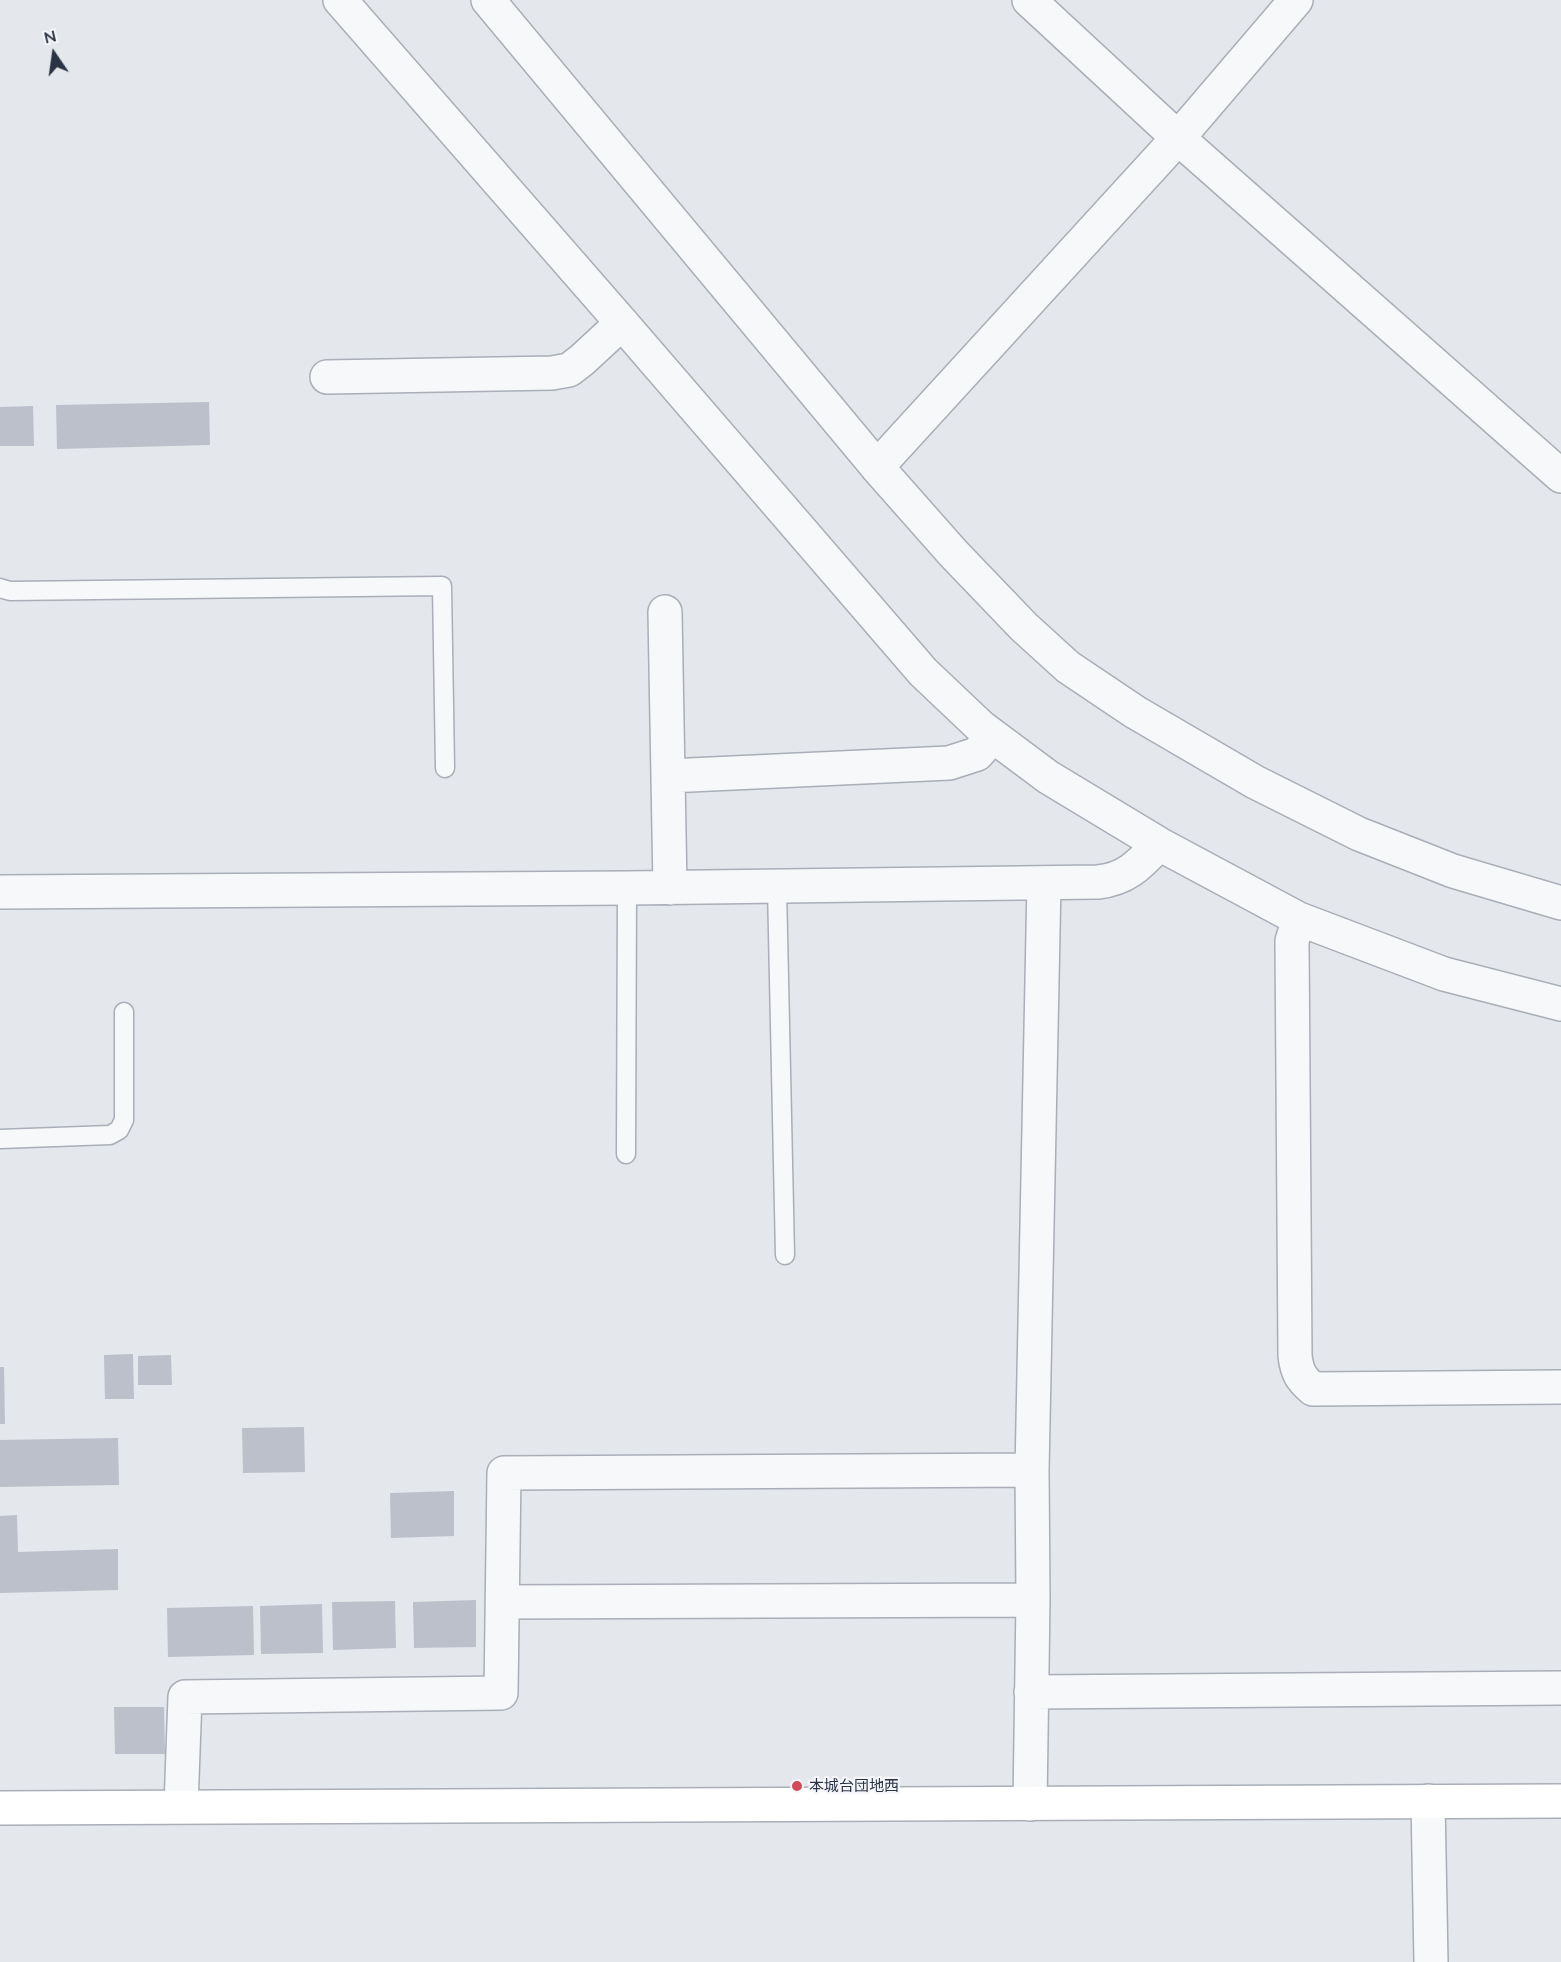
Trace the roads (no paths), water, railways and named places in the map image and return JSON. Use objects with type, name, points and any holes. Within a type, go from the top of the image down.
[{"type":"street","points":[[340,0],[923,672],[993,736],[1048,777],[1159,844],[1299,919],[1444,974],[1561,1004]]},
{"type":"street","points":[[488,0],[877,467],[953,553],[1024,627],[1068,667],[1135,712],[1255,782],[1359,834],[1453,871],[1561,903]]},
{"type":"street","points":[[1029,0],[1178,138],[1561,476]]},
{"type":"street","points":[[877,467],[1178,138],[1296,0]]},
{"type":"street","points":[[327,376],[552,373],[569,370],[622,323]]},
{"type":"street","points":[[665,612],[670,888]]},
{"type":"street","points":[[668,776],[949,763],[977,754],[993,736]]},
{"type":"street","points":[[0,892],[670,888],[1098,882],[1115,880],[1131,871],[1159,844]]},
{"type":"street","points":[[1030,1804],[1032,1470],[1044,883]]},
{"type":"street","points":[[1299,919],[1292,941],[1297,1371],[1303,1381],[1313,1389],[1561,1387]]},
{"type":"street","points":[[181,1806],[185,1697],[501,1693],[504,1473],[1032,1470]]},
{"type":"street","points":[[503,1602],[1033,1600]]},
{"type":"street","points":[[1031,1692],[1561,1688]]},
{"type":"street","points":[[1428,1801],[1431,1962]]},
{"type":"street","points":[[0,1808],[1561,1801]]},
{"type":"lane","points":[[0,588],[10,591],[442,586],[445,768]]},
{"type":"lane","points":[[777,886],[785,1254]]},
{"type":"lane","points":[[626,1154],[627,888]]},
{"type":"lane","points":[[0,1139],[110,1135],[119,1130],[124,1120],[124,1012]]},
{"type":"place","name":"本城台団地西","points":[[797,1786]]}]
